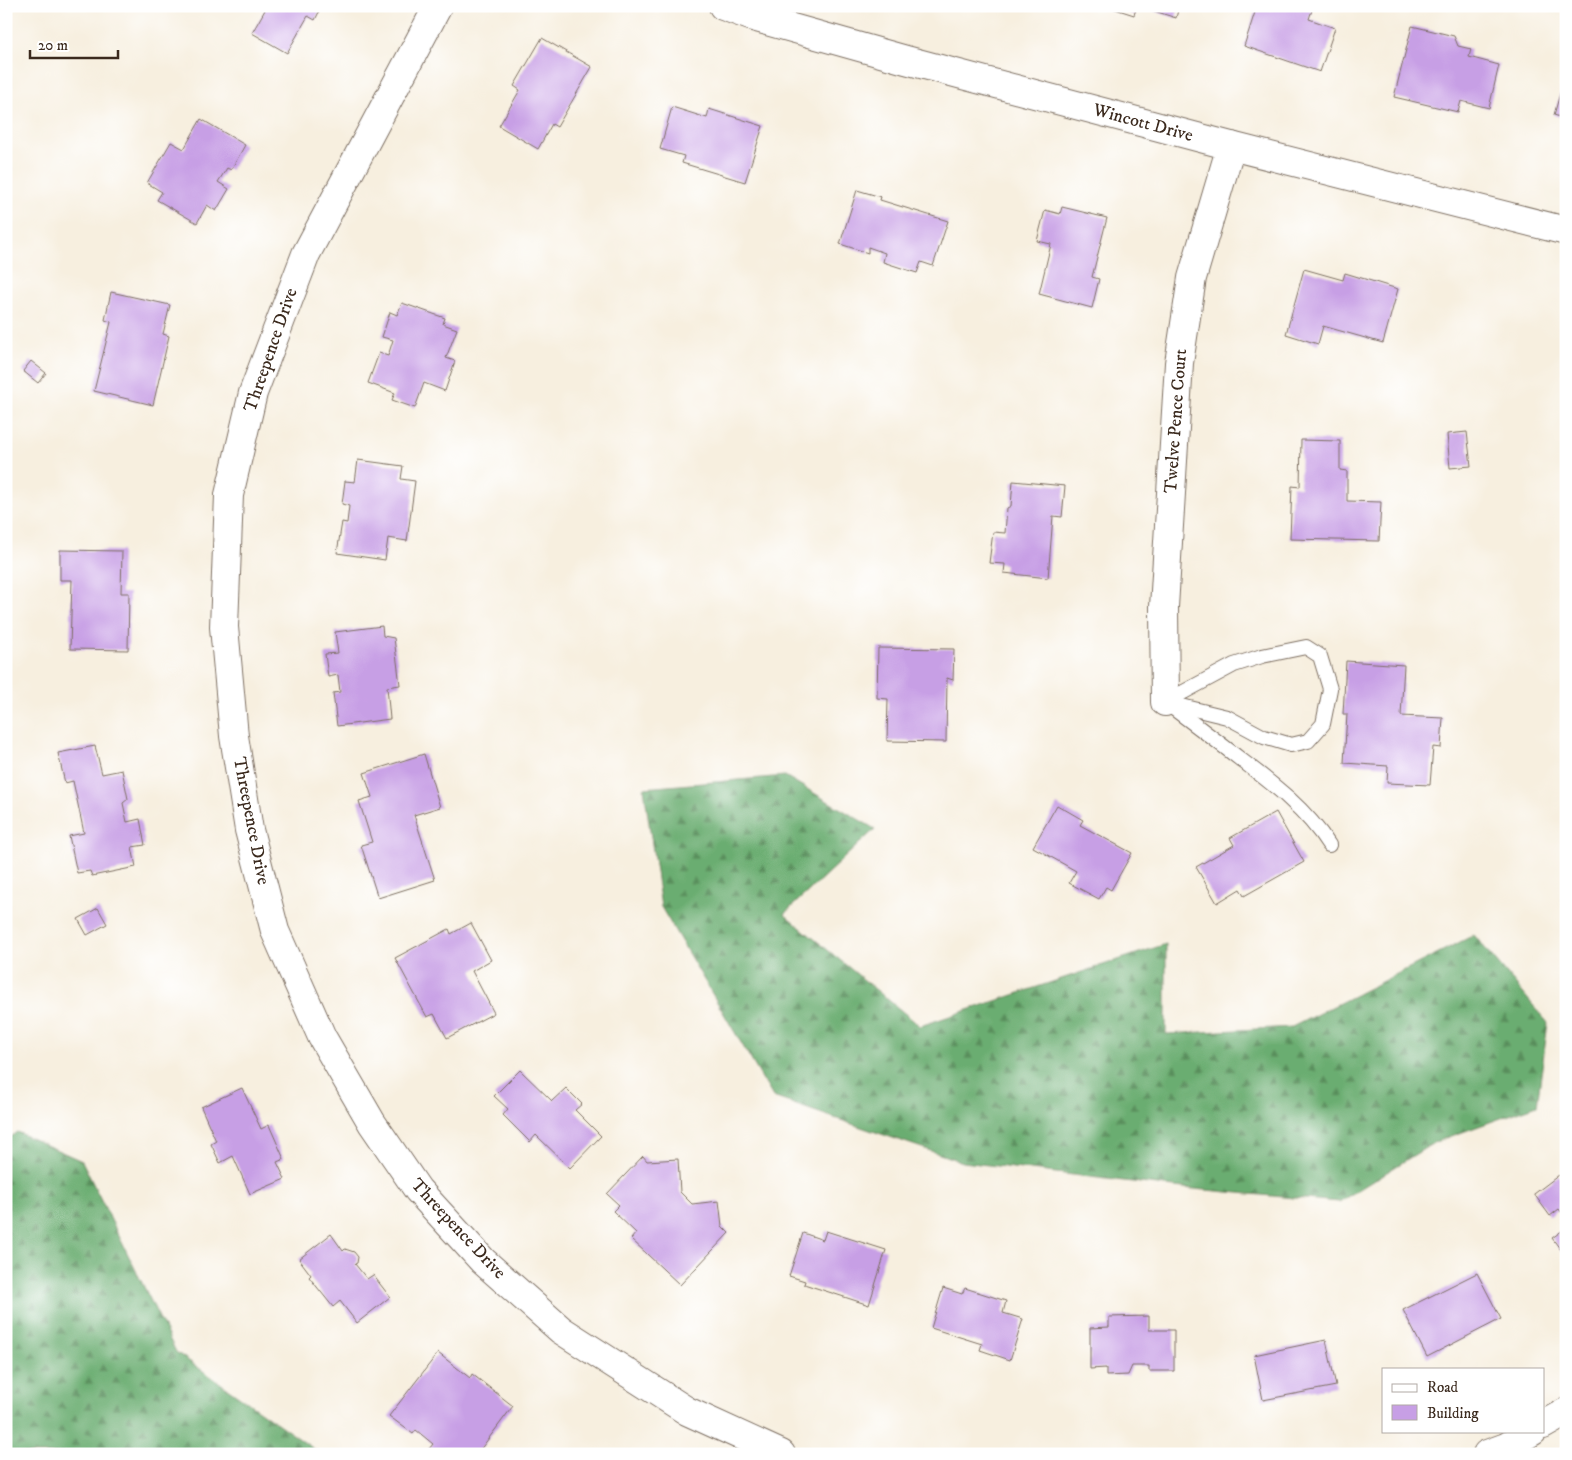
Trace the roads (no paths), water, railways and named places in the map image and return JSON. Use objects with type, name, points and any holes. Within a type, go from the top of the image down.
[{"type":"street","name":"Threepence Drive","points":[[438,6],[306,254],[253,393],[229,495],[224,627],[234,736],[249,830],[275,931],[322,1037],[372,1123],[418,1190],[483,1261],[561,1330],[687,1412],[781,1454]]},
{"type":"street","name":"Wincott Drive","points":[[724,6],[753,17],[906,60],[1231,146],[1566,231]]},
{"type":"street","name":"Twelve Pence Court","points":[[1165,702],[1164,607],[1179,362],[1192,278],[1231,146]]},
{"type":"street","points":[[1544,1424],[1566,1412]]},
{"type":"street","points":[[1486,1454],[1506,1447],[1531,1432]]},
{"type":"lane","points":[[1306,647],[1320,656],[1330,690],[1322,724],[1308,741],[1291,745],[1264,736],[1227,717],[1165,702],[1234,665],[1262,656],[1306,647]]},
{"type":"lane","points":[[1165,702],[1299,807],[1321,832],[1329,845]]}]
